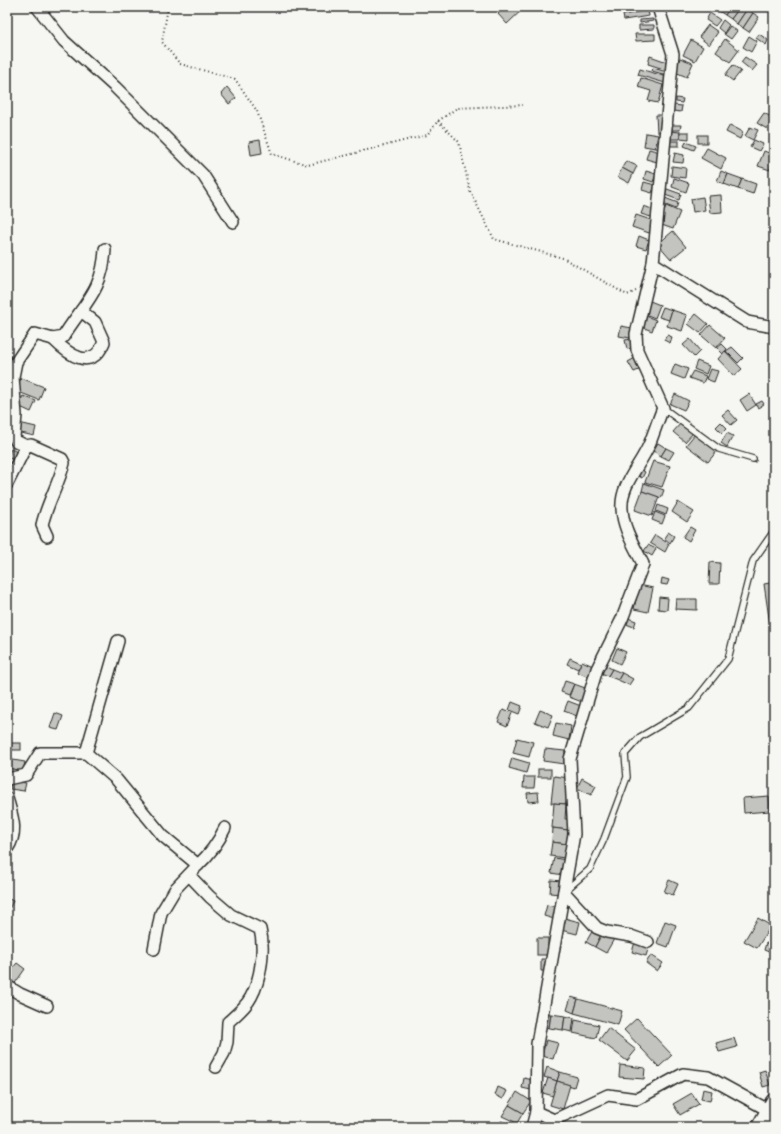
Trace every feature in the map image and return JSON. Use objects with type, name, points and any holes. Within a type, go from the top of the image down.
[{"type":"street","points":[[37,7],[64,41],[115,87],[203,175],[233,222]]},
{"type":"street","points":[[532,1127],[536,1112],[537,1044],[574,834],[570,759],[597,668],[622,618],[643,564],[628,533],[622,510],[623,494],[648,447],[662,408],[637,350],[636,334],[653,263],[673,54],[658,7]]},
{"type":"street","points":[[47,536],[42,525],[64,463],[62,458],[40,448],[31,445],[26,446],[16,441],[14,436],[16,415],[12,385],[16,362],[34,334],[53,339],[63,337],[93,295],[104,267],[105,249]]},
{"type":"street","points":[[653,263],[747,322],[774,327]]},
{"type":"street","points":[[53,339],[64,350],[82,360],[94,357],[101,349],[104,342],[95,322],[81,311]]},
{"type":"street","points":[[7,484],[26,446]]},
{"type":"street","points":[[86,753],[118,641]]},
{"type":"street","points":[[7,779],[26,775],[40,753],[86,753],[116,779],[163,836],[198,865]]},
{"type":"street","points":[[7,798],[15,828],[12,842],[7,849]]},
{"type":"street","points":[[154,949],[161,913],[176,888],[208,856],[219,842],[226,828]]},
{"type":"street","points":[[189,875],[210,897],[231,915],[260,929],[263,939],[263,954],[251,996],[239,1012],[228,1022],[227,1042],[224,1053],[216,1067]]},
{"type":"street","points":[[564,892],[597,928],[607,932],[631,936],[648,942]]},
{"type":"street","points":[[7,986],[20,994],[47,1006]]},
{"type":"street","points":[[536,1112],[554,1120],[608,1095],[637,1099],[682,1074],[708,1077],[771,1106],[760,1127]]},
{"type":"lane","points":[[662,408],[719,449],[753,459]]},
{"type":"lane","points":[[564,892],[590,869],[604,839],[627,777],[626,754],[640,738],[689,708],[728,659],[753,561],[774,531]]},
{"type":"path","points":[[168,7],[162,42],[180,64],[235,79],[257,111],[272,154],[308,165],[426,135],[438,121],[457,108],[523,105]]},
{"type":"path","points":[[438,121],[459,142],[470,191],[494,239],[563,258],[627,295],[639,290],[649,279]]},
{"type":"building","points":[[505,7],[525,7],[507,24],[498,14]]},
{"type":"building","points":[[619,7],[642,7],[643,9],[620,13]]},
{"type":"building","points":[[713,7],[722,7],[719,11]]},
{"type":"building","points":[[722,7],[731,7],[725,15],[719,11]]},
{"type":"building","points":[[731,7],[740,7],[731,19],[725,15]]},
{"type":"building","points":[[740,7],[747,9],[737,24],[731,19]]},
{"type":"building","points":[[747,9],[753,13],[743,28],[737,24]]},
{"type":"building","points":[[648,10],[649,16],[624,20],[623,15]]},
{"type":"building","points":[[710,13],[720,20],[715,26],[706,20]]},
{"type":"building","points":[[753,13],[759,17],[749,32],[743,28]]},
{"type":"building","points":[[653,19],[653,21],[640,23],[640,20]]},
{"type":"building","points":[[723,20],[729,25],[724,33],[718,28]]},
{"type":"building","points":[[639,25],[654,25],[654,29],[639,30]]},
{"type":"building","points":[[708,25],[718,32],[709,45],[699,37]]},
{"type":"building","points":[[730,26],[737,31],[731,39],[724,34]]},
{"type":"building","points":[[635,34],[655,34],[655,40],[636,41]]},
{"type":"building","points":[[759,34],[768,40],[766,45],[756,38]]},
{"type":"building","points":[[749,36],[757,41],[751,52],[743,47]]},
{"type":"building","points":[[725,39],[739,50],[730,62],[716,52]]},
{"type":"building","points":[[691,40],[703,47],[695,61],[683,55]]},
{"type":"building","points":[[650,56],[670,63],[667,70],[648,64]]},
{"type":"building","points":[[745,57],[757,65],[752,71],[741,62]]},
{"type":"building","points":[[680,58],[693,63],[687,77],[675,72]]},
{"type":"building","points":[[733,65],[741,71],[733,81],[725,75]]},
{"type":"building","points":[[653,68],[667,72],[666,75],[652,71]]},
{"type":"building","points":[[640,69],[667,77],[665,83],[638,75]]},
{"type":"building","points":[[641,78],[663,85],[658,103],[648,101],[651,91],[638,87]]},
{"type":"building","points":[[227,87],[236,98],[229,104],[221,94]]},
{"type":"building","points":[[676,98],[683,99],[682,103],[676,102]]},
{"type":"building","points":[[674,105],[682,106],[681,112],[673,111]]},
{"type":"building","points":[[764,113],[773,118],[767,129],[757,123]]},
{"type":"building","points":[[656,115],[661,115],[662,132],[657,132]]},
{"type":"building","points":[[671,125],[681,125],[680,130],[670,130]]},
{"type":"building","points":[[730,125],[743,132],[740,139],[726,132]]},
{"type":"building","points":[[750,127],[758,130],[753,140],[745,136]]},
{"type":"building","points":[[670,131],[680,132],[680,139],[669,139]]},
{"type":"building","points":[[680,132],[689,132],[689,139],[680,138]]},
{"type":"building","points":[[646,133],[658,135],[655,148],[644,146]]},
{"type":"building","points":[[698,135],[707,135],[707,143],[698,143]]},
{"type":"building","points":[[260,140],[262,153],[251,155],[249,142]]},
{"type":"building","points":[[754,140],[763,144],[759,151],[750,147]]},
{"type":"building","points":[[657,141],[663,143],[662,149],[655,148]]},
{"type":"building","points":[[670,141],[679,141],[679,146],[670,146]]},
{"type":"building","points":[[686,142],[696,146],[694,150],[684,146]]},
{"type":"building","points":[[707,148],[726,158],[721,169],[701,158]]},
{"type":"building","points":[[649,149],[660,152],[657,162],[646,159]]},
{"type":"building","points":[[764,151],[774,155],[770,170],[758,166]]},
{"type":"building","points":[[675,153],[684,155],[683,163],[673,162]]},
{"type":"building","points":[[626,161],[637,166],[633,174],[622,168]]},
{"type":"building","points":[[672,166],[686,168],[685,178],[671,176]]},
{"type":"building","points":[[622,168],[633,174],[629,183],[618,177]]},
{"type":"building","points":[[646,171],[656,174],[653,182],[644,179]]},
{"type":"building","points":[[721,171],[728,174],[724,184],[717,181]]},
{"type":"building","points":[[728,174],[742,179],[738,189],[724,184]]},
{"type":"building","points":[[674,178],[689,183],[686,192],[672,187]]},
{"type":"building","points":[[742,179],[756,184],[753,194],[738,189]]},
{"type":"building","points":[[644,182],[655,185],[652,193],[642,190]]},
{"type":"building","points":[[667,189],[681,194],[679,200],[665,195]]},
{"type":"building","points":[[721,195],[722,212],[710,213],[708,196]]},
{"type":"building","points":[[703,197],[705,210],[693,212],[691,199]]},
{"type":"building","points":[[665,198],[678,203],[676,209],[663,204]]},
{"type":"building","points":[[644,206],[654,210],[651,217],[641,214]]},
{"type":"building","points":[[666,206],[680,212],[673,229],[659,224]]},
{"type":"building","points":[[636,215],[654,221],[649,233],[632,227]]},
{"type":"building","points":[[673,231],[686,247],[671,259],[658,244]]},
{"type":"building","points":[[639,236],[649,240],[646,249],[636,246]]},
{"type":"building","points":[[650,301],[660,305],[655,318],[645,314]]},
{"type":"building","points":[[663,307],[672,310],[669,320],[659,317]]},
{"type":"building","points":[[672,310],[687,315],[682,331],[667,326]]},
{"type":"building","points":[[696,314],[708,324],[700,333],[688,324]]},
{"type":"building","points":[[646,316],[656,320],[652,331],[642,327]]},
{"type":"building","points":[[710,325],[725,338],[716,348],[701,335]]},
{"type":"building","points":[[621,326],[632,328],[630,338],[619,336]]},
{"type":"building","points":[[667,335],[672,337],[670,343],[664,340]]},
{"type":"building","points":[[631,339],[632,348],[627,349],[625,340]]},
{"type":"building","points":[[690,339],[700,351],[694,357],[683,345]]},
{"type":"building","points":[[722,344],[727,349],[723,354],[717,348]]},
{"type":"building","points":[[732,347],[743,358],[738,363],[726,351]]},
{"type":"building","points":[[725,351],[742,369],[734,376],[718,359]]},
{"type":"building","points":[[635,358],[641,369],[634,372],[628,362]]},
{"type":"building","points":[[697,361],[709,366],[706,374],[694,369]]},
{"type":"building","points":[[675,364],[688,369],[684,379],[671,374]]},
{"type":"building","points":[[710,369],[718,371],[714,382],[706,379]]},
{"type":"building","points":[[693,371],[706,376],[703,383],[689,378]]},
{"type":"building","points":[[21,378],[44,387],[39,400],[16,391]]},
{"type":"building","points":[[675,394],[689,401],[684,410],[670,404]]},
{"type":"building","points":[[749,394],[756,405],[747,411],[740,400]]},
{"type":"building","points":[[23,396],[36,401],[31,412],[18,406]]},
{"type":"building","points":[[762,401],[764,404],[758,408],[756,404]]},
{"type":"building","points":[[728,410],[737,420],[731,425],[722,415]]},
{"type":"building","points":[[721,422],[727,428],[722,433],[716,427]]},
{"type":"building","points":[[19,423],[36,427],[34,436],[17,432]]},
{"type":"building","points":[[681,423],[693,433],[685,442],[673,432]]},
{"type":"building","points":[[727,433],[733,436],[727,447],[721,443]]},
{"type":"building","points":[[695,434],[717,451],[708,462],[686,445]]},
{"type":"building","points":[[658,443],[666,448],[661,456],[653,451]]},
{"type":"building","points":[[666,448],[674,452],[669,460],[661,456]]},
{"type":"building","points":[[11,449],[19,453],[16,461],[7,457]]},
{"type":"building","points":[[7,461],[13,464],[9,471],[7,470]]},
{"type":"building","points":[[653,461],[670,466],[662,487],[645,482]]},
{"type":"building","points":[[638,468],[645,472],[642,478],[635,474]]},
{"type":"building","points":[[644,483],[664,490],[661,498],[642,491]]},
{"type":"building","points":[[642,491],[659,497],[652,516],[635,510]]},
{"type":"building","points":[[678,502],[694,512],[687,522],[672,512]]},
{"type":"building","points":[[658,505],[668,509],[666,515],[656,511]]},
{"type":"building","points":[[655,512],[665,516],[662,524],[652,520]]},
{"type":"building","points":[[690,527],[695,530],[689,541],[683,537]]},
{"type":"building","points":[[668,532],[674,536],[670,543],[664,538]]},
{"type":"building","points":[[655,535],[669,544],[665,552],[650,543]]},
{"type":"building","points":[[648,545],[656,549],[652,556],[644,551]]},
{"type":"building","points":[[710,562],[720,563],[719,584],[709,584]]},
{"type":"building","points":[[774,571],[774,587],[772,572]]},
{"type":"building","points":[[662,578],[669,580],[667,585],[661,584]]},
{"type":"building","points":[[770,583],[774,607],[774,624],[770,625],[764,584]]},
{"type":"building","points":[[639,585],[653,588],[648,612],[634,609]]},
{"type":"building","points":[[659,597],[668,598],[667,610],[658,609]]},
{"type":"building","points":[[676,599],[697,599],[697,610],[675,609]]},
{"type":"building","points":[[628,618],[636,621],[634,627],[626,624]]},
{"type":"building","points":[[617,648],[626,652],[620,664],[612,660]]},
{"type":"building","points":[[570,658],[581,663],[578,669],[567,664]]},
{"type":"building","points":[[582,661],[593,666],[589,677],[577,672]]},
{"type":"building","points":[[603,664],[612,669],[608,676],[599,672]]},
{"type":"building","points":[[612,669],[622,673],[618,680],[608,676]]},
{"type":"building","points":[[622,673],[633,679],[629,685],[618,680]]},
{"type":"building","points":[[565,681],[574,684],[569,695],[561,692]]},
{"type":"building","points":[[574,684],[588,689],[582,702],[569,697]]},
{"type":"building","points":[[568,701],[581,706],[577,716],[564,711]]},
{"type":"building","points":[[512,702],[522,706],[519,714],[509,710]]},
{"type":"building","points":[[503,710],[512,713],[507,726],[498,722]]},
{"type":"building","points":[[540,710],[553,715],[548,727],[535,722]]},
{"type":"building","points":[[55,713],[63,716],[58,730],[50,728]]},
{"type":"building","points":[[556,723],[571,726],[569,740],[553,736]]},
{"type":"building","points":[[517,738],[533,742],[529,757],[513,753]]},
{"type":"building","points":[[11,743],[21,743],[21,750],[11,750]]},
{"type":"building","points":[[545,749],[565,751],[564,764],[543,761]]},
{"type":"building","points":[[512,758],[529,763],[526,773],[509,768]]},
{"type":"building","points":[[7,759],[25,762],[23,771],[7,768]]},
{"type":"building","points":[[538,769],[551,769],[551,777],[538,777]]},
{"type":"building","points":[[554,776],[569,778],[566,804],[551,803]]},
{"type":"building","points":[[524,777],[535,777],[534,788],[523,788]]},
{"type":"building","points":[[582,778],[596,786],[591,795],[577,788]]},
{"type":"building","points":[[11,781],[26,783],[24,791],[10,789]]},
{"type":"building","points":[[538,792],[539,801],[528,802],[527,793]]},
{"type":"building","points":[[769,796],[770,811],[744,813],[743,798]]},
{"type":"building","points":[[554,803],[566,804],[565,819],[570,819],[568,830],[552,828]]},
{"type":"building","points":[[553,828],[568,830],[567,844],[552,842]]},
{"type":"building","points":[[552,842],[567,844],[565,858],[550,856]]},
{"type":"building","points":[[554,858],[566,860],[563,875],[551,873]]},
{"type":"building","points":[[551,880],[562,881],[560,894],[550,893]]},
{"type":"building","points":[[669,880],[678,884],[673,895],[664,892]]},
{"type":"building","points":[[7,898],[13,901],[8,911],[7,911]]},
{"type":"building","points":[[547,905],[557,907],[554,919],[544,916]]},
{"type":"building","points":[[564,918],[580,922],[577,934],[561,930]]},
{"type":"building","points":[[758,918],[771,926],[757,948],[744,941]]},
{"type":"building","points":[[665,921],[676,925],[668,947],[657,943]]},
{"type":"building","points":[[594,928],[602,933],[595,947],[586,942]]},
{"type":"building","points":[[602,933],[614,939],[606,953],[595,947]]},
{"type":"building","points":[[774,937],[774,948],[771,947]]},
{"type":"building","points":[[537,938],[548,938],[548,955],[537,955]]},
{"type":"building","points":[[635,942],[649,946],[646,956],[632,952]]},
{"type":"building","points":[[766,943],[772,945],[769,952],[764,950]]},
{"type":"building","points":[[651,955],[663,963],[657,971],[646,963]]},
{"type":"building","points":[[541,959],[548,959],[547,971],[541,971]]},
{"type":"building","points":[[17,963],[25,969],[13,986],[7,981],[7,968],[10,971]]},
{"type":"building","points":[[571,997],[578,999],[574,1013],[567,1010]]},
{"type":"building","points":[[578,999],[622,1011],[618,1025],[574,1013]]},
{"type":"building","points":[[545,1013],[551,1014],[549,1028],[542,1026]]},
{"type":"building","points":[[551,1014],[565,1016],[563,1030],[549,1028]]},
{"type":"building","points":[[565,1016],[574,1018],[572,1032],[563,1030]]},
{"type":"building","points":[[637,1018],[672,1055],[659,1067],[624,1030]]},
{"type":"building","points":[[575,1020],[599,1025],[596,1038],[573,1033]]},
{"type":"building","points":[[608,1028],[636,1050],[627,1061],[599,1040]]},
{"type":"building","points":[[734,1038],[737,1047],[719,1052],[716,1043]]},
{"type":"building","points":[[546,1040],[558,1043],[553,1059],[542,1056]]},
{"type":"building","points":[[620,1065],[645,1068],[644,1079],[619,1077]]},
{"type":"building","points":[[547,1067],[560,1072],[557,1081],[544,1077]]},
{"type":"building","points":[[765,1070],[770,1085],[763,1087],[759,1072]]},
{"type":"building","points":[[560,1072],[577,1077],[574,1087],[557,1081]]},
{"type":"building","points":[[524,1078],[533,1080],[531,1090],[522,1088]]},
{"type":"building","points":[[548,1078],[557,1081],[553,1096],[543,1093]]},
{"type":"building","points":[[557,1081],[570,1085],[563,1109],[550,1105]]},
{"type":"building","points":[[498,1087],[507,1091],[503,1099],[495,1095]]},
{"type":"building","points":[[703,1089],[712,1091],[710,1101],[701,1099]]},
{"type":"building","points":[[517,1092],[531,1101],[523,1113],[509,1105]]},
{"type":"building","points":[[692,1093],[699,1104],[680,1115],[673,1104]]},
{"type":"building","points":[[509,1105],[523,1113],[517,1123],[502,1116]]},
{"type":"building","points":[[501,1121],[517,1127],[499,1127]]}]
